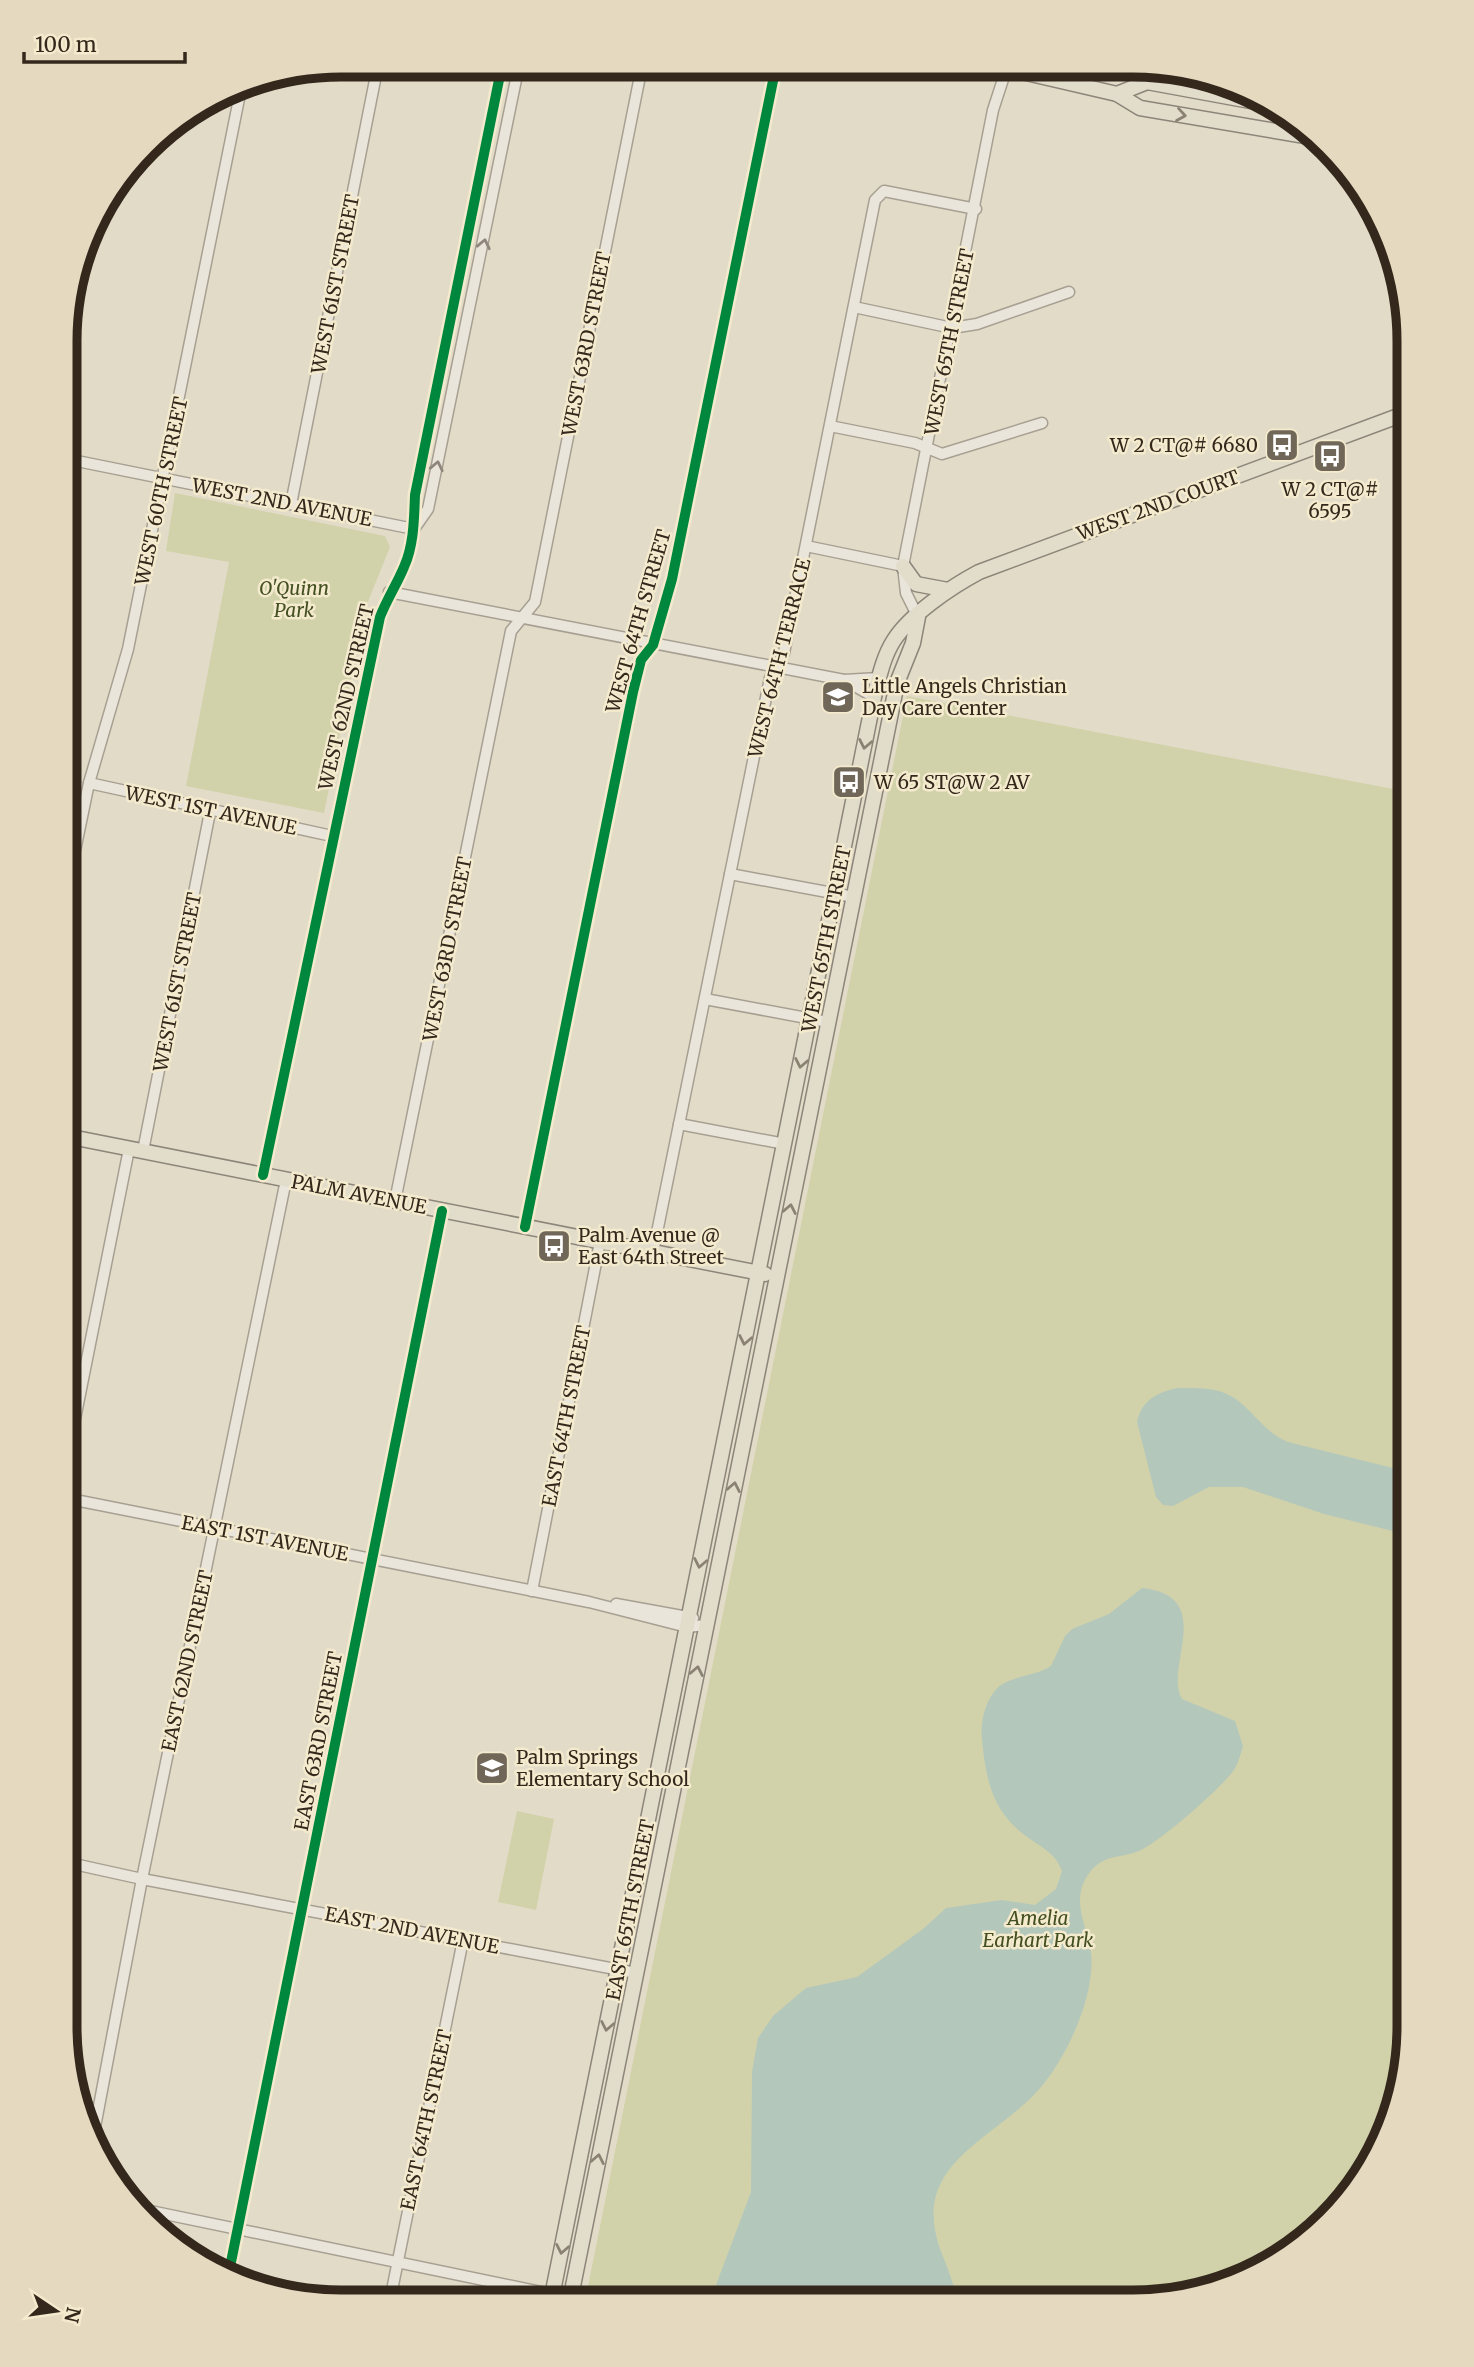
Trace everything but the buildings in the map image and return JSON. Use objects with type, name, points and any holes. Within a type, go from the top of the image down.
[{"type":"main road","points":[[1046,77],[1117,94],[1140,108],[1297,135]]},
{"type":"main road","points":[[1117,94],[1147,82],[1238,99]]},
{"type":"main road","name":"WEST 2ND COURT","points":[[918,617],[948,590],[979,572],[1397,416]]},
{"type":"main road","points":[[903,565],[916,584],[948,590]]},
{"type":"main road","name":"WEST 65TH STREET","points":[[759,1273],[878,678],[895,638],[918,617]]},
{"type":"main road","name":"WEST 65TH STREET","points":[[777,1276],[897,682],[913,643],[918,617]]},
{"type":"main road","name":"PALM AVENUE","points":[[77,1138],[777,1276]]},
{"type":"main road","name":"EAST 65TH STREET","points":[[553,2290],[759,1273]]},
{"type":"main road","name":"EAST 65TH STREET","points":[[572,2290],[777,1276]]},
{"type":"street","name":"WEST 61ST STREET","points":[[291,504],[376,77]]},
{"type":"street","name":"WEST 62ND STREET","points":[[263,1175],[380,617],[389,592],[405,566],[414,529],[415,495],[500,77]]},
{"type":"street","name":"WEST 62ND STREET","points":[[414,529],[428,509],[517,77]]},
{"type":"street","name":"WEST 63RD STREET","points":[[395,1201],[511,631],[535,602],[640,77]]},
{"type":"street","name":"WEST 64TH STREET","points":[[525,1227],[633,692],[641,660],[653,645],[672,579],[774,77]]},
{"type":"street","name":"WEST 65TH STREET","points":[[918,617],[906,593],[903,565],[976,209],[993,110],[1002,77]]},
{"type":"street","name":"WEST 60TH STREET","points":[[77,819],[128,649],[239,97]]},
{"type":"street","name":"WEST 64TH TERRACE","points":[[653,1252],[770,678],[784,653],[876,201],[884,191],[976,209]]},
{"type":"street","points":[[854,307],[952,328],[977,324],[1069,292]]},
{"type":"street","points":[[830,426],[927,448],[942,454],[1042,423]]},
{"type":"street","name":"WEST 2ND AVENUE","points":[[77,461],[414,529]]},
{"type":"street","points":[[806,546],[903,565]]},
{"type":"street","points":[[389,592],[844,680],[878,678]]},
{"type":"street","points":[[844,680],[874,697]]},
{"type":"street","name":"WEST 1ST AVENUE","points":[[89,783],[210,812],[332,836]]},
{"type":"street","name":"WEST 61ST STREET","points":[[77,1411],[210,812]]},
{"type":"street","points":[[730,874],[854,897]]},
{"type":"street","points":[[705,999],[828,1022]]},
{"type":"street","points":[[680,1124],[785,1144]]},
{"type":"street","name":"EAST 62ND STREET","points":[[96,2124],[142,1879],[286,1180]]},
{"type":"street","name":"EAST 63RD STREET","points":[[230,2266],[442,1211]]},
{"type":"street","name":"EAST 64TH STREET","points":[[531,1591],[600,1242]]},
{"type":"street","name":"EAST 1ST AVENUE","points":[[77,1500],[706,1626]]},
{"type":"street","name":"EAST 2ND AVENUE","points":[[77,1865],[636,1973]]},
{"type":"street","name":"EAST 64TH STREET","points":[[392,2290],[463,1940]]},
{"type":"street","points":[[153,2211],[521,2290]]},
{"type":"green space","name":"O'Quinn Park","points":[[175,493],[385,536],[390,547],[365,609],[324,813],[186,786],[229,562],[166,551]]},
{"type":"green space","name":"Amelia Earhart Park","points":[[907,696],[1397,790],[1397,2026],[1395,2060],[1388,2094],[1377,2127],[1362,2158],[1320,2213],[1280,2246],[1234,2270],[1185,2285],[1133,2290],[587,2290]]},
{"type":"green space","points":[[517,1811],[554,1819],[536,1910],[498,1902]]},
{"type":"shaded area","points":[[1177,1388],[1196,1388],[1221,1392],[1235,1399],[1270,1431],[1288,1442],[1397,1469],[1397,1532],[1324,1514],[1243,1487],[1209,1487],[1173,1506],[1163,1505],[1156,1497],[1137,1422],[1146,1403],[1163,1392]]},
{"type":"shaded area","points":[[1142,1588],[1165,1594],[1178,1604],[1183,1618],[1178,1670],[1178,1686],[1182,1699],[1235,1721],[1243,1746],[1232,1772],[1188,1815],[1162,1837],[1141,1850],[1102,1862],[1090,1872],[1084,1882],[1080,1902],[1092,1963],[1090,1984],[1073,2035],[1056,2067],[1039,2090],[955,2163],[942,2182],[935,2203],[935,2229],[956,2290],[714,2290],[751,2192],[752,2072],[758,2038],[773,2016],[806,1988],[857,1977],[923,1929],[946,1908],[1002,1900],[1035,1905],[1056,1889],[1062,1871],[1057,1861],[1019,1831],[1000,1809],[994,1797],[986,1770],[982,1739],[985,1709],[991,1696],[1001,1685],[1051,1666],[1065,1636],[1072,1629],[1109,1614]]},
{"type":"cycle path","points":[[263,1175],[380,617],[410,550],[415,495],[500,77]]},
{"type":"cycle path","points":[[525,1227],[633,692],[641,660],[653,645],[672,579],[774,77]]},
{"type":"cycle path","points":[[230,2266],[442,1211]]},
{"type":"place","name":"W 2 CT@# 6680","points":[[1282,445]]},
{"type":"place","name":"W 2 CT@# 6595","points":[[1330,456]]},
{"type":"place","name":"Little Angels Christian Day Care Center","points":[[838,697]]},
{"type":"place","name":"W 65 ST@W 2 AV","points":[[849,782]]},
{"type":"place","name":"Palm Avenue @ East 64th Street","points":[[554,1246]]},
{"type":"place","name":"Palm Springs Elementary School","points":[[492,1768]]}]
